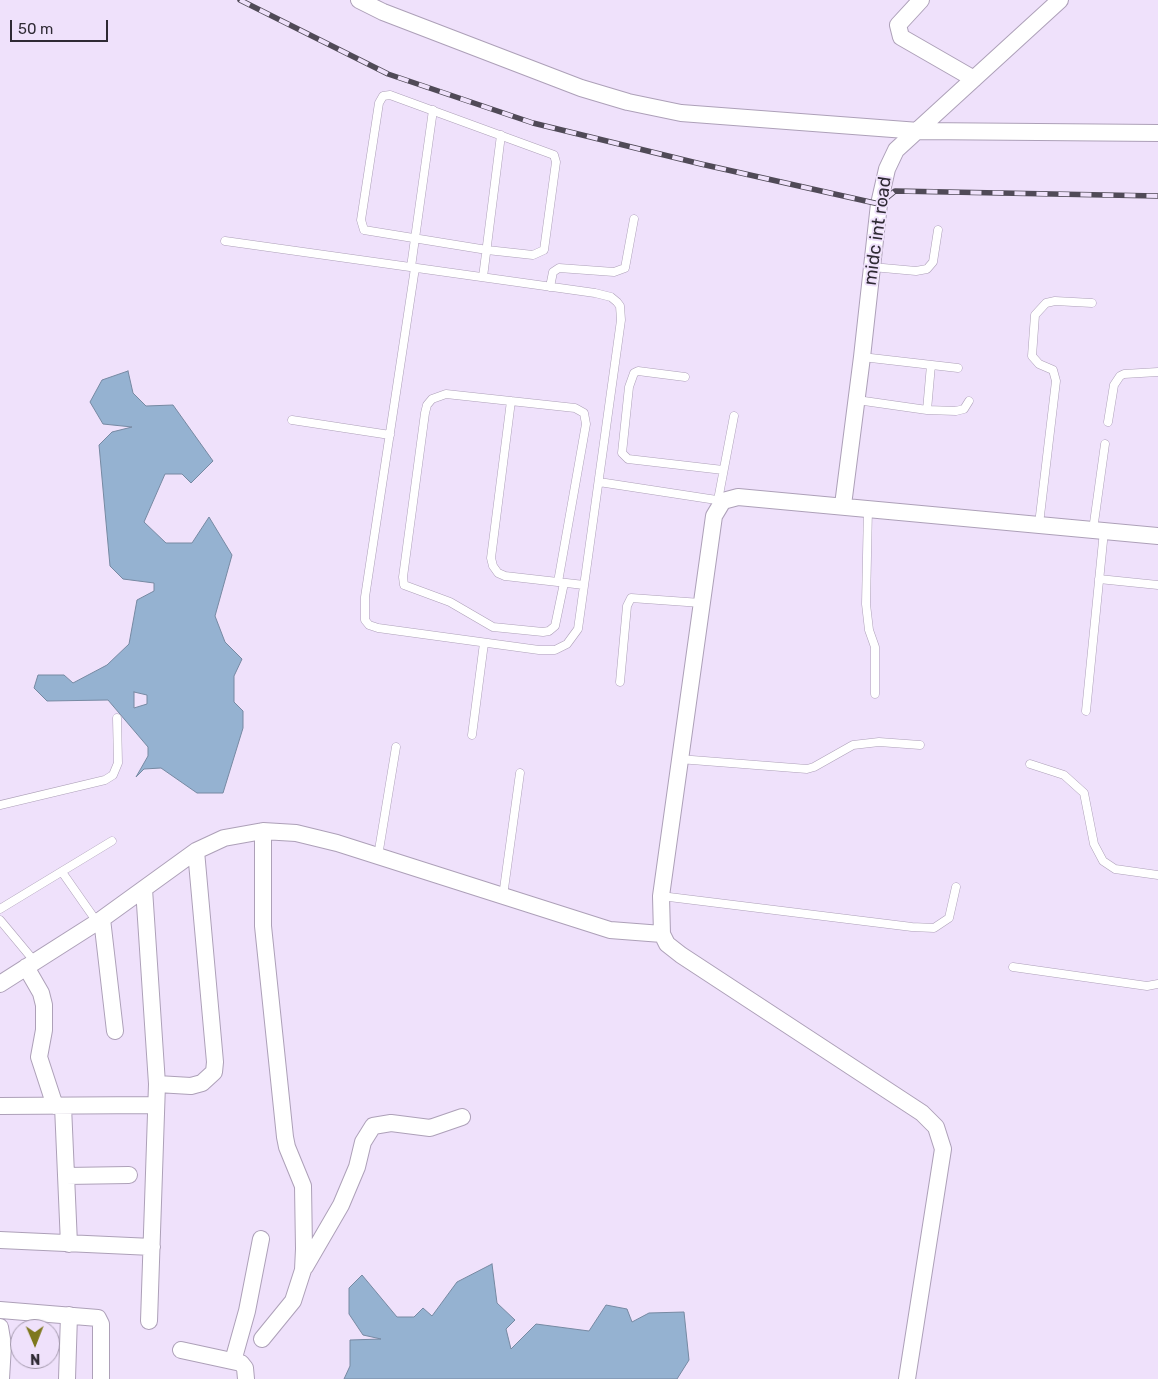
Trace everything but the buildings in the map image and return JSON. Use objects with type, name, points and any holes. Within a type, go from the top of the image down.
[{"type":"street","points":[[359,0],[383,12],[581,88],[653,108],[700,115],[919,131],[1158,133]]},
{"type":"street","points":[[921,0],[898,25],[901,37],[974,79]]},
{"type":"street","name":"midc int road","points":[[843,505],[862,357],[878,204],[887,169],[896,150],[919,131],[1060,0]]},
{"type":"street","points":[[907,1379],[943,1149],[936,1127],[922,1114],[681,955],[667,944],[662,934],[662,896],[679,759],[714,516],[720,500],[738,497],[843,505],[1158,536]]},
{"type":"street","points":[[263,831],[263,926],[285,1137],[287,1147],[301,1176],[303,1186],[303,1270]]},
{"type":"street","points":[[0,984],[100,920],[196,851],[224,838],[263,831],[296,833],[378,856],[610,930],[662,934]]},
{"type":"street","points":[[157,1084],[191,1086],[202,1083],[214,1072],[216,1062],[196,851]]},
{"type":"street","points":[[144,889],[157,1084],[149,1321]]},
{"type":"street","points":[[100,920],[115,1031]]},
{"type":"street","points":[[30,964],[44,1004],[44,1030],[39,1057],[59,1106],[66,1176],[69,1244]]},
{"type":"street","points":[[0,1106],[156,1106]]},
{"type":"street","points":[[262,1339],[293,1300],[303,1270],[341,1204],[357,1167],[363,1142],[372,1126],[390,1123],[430,1128],[462,1117]]},
{"type":"street","points":[[66,1176],[129,1175]]},
{"type":"street","points":[[233,1361],[247,1311],[262,1239]]},
{"type":"street","points":[[0,1240],[152,1248]]},
{"type":"street","points":[[0,1310],[94,1317],[101,1320],[101,1379]]},
{"type":"street","points":[[67,1379],[69,1315]]},
{"type":"street","points":[[0,1327],[3,1345],[1,1379]]},
{"type":"street","points":[[180,1350],[240,1364],[245,1368],[246,1379]]},
{"type":"lane","points":[[390,95],[433,110],[548,151],[555,157],[547,240],[544,250],[538,254],[487,250],[367,232],[361,225],[382,98],[390,95]]},
{"type":"lane","points":[[225,242],[413,268],[483,277],[603,295],[611,297],[620,306],[622,320],[578,629],[573,638],[562,647],[539,650],[484,643],[378,628],[370,625],[365,620],[365,597],[390,435],[413,268],[415,238],[433,110]]},
{"type":"lane","points":[[483,277],[501,135]]},
{"type":"lane","points":[[550,287],[553,272],[558,268],[614,272],[625,268],[634,220]]},
{"type":"lane","points":[[872,267],[916,271],[927,269],[933,262],[938,230]]},
{"type":"lane","points":[[1039,524],[1056,381],[1053,370],[1039,364],[1032,356],[1035,315],[1039,308],[1055,301],[1092,303]]},
{"type":"lane","points":[[862,357],[958,368]]},
{"type":"lane","points":[[927,410],[931,365]]},
{"type":"lane","points":[[685,377],[638,371],[634,373],[630,387],[622,453],[628,459],[723,470]]},
{"type":"lane","points":[[1108,422],[1114,385],[1120,376],[1124,374],[1158,372]]},
{"type":"lane","points":[[446,394],[511,401],[575,408],[582,411],[585,415],[586,424],[561,582],[556,626],[549,631],[543,632],[493,627],[450,602],[406,587],[402,582],[427,405],[432,399],[446,394]]},
{"type":"lane","points":[[857,400],[927,410],[964,409],[969,401]]},
{"type":"lane","points":[[511,401],[491,558],[498,572],[505,576],[584,585]]},
{"type":"lane","points":[[599,482],[720,500],[723,470],[734,416]]},
{"type":"lane","points":[[292,420],[390,435]]},
{"type":"lane","points":[[1086,711],[1099,580],[1098,530],[1105,444]]},
{"type":"lane","points":[[868,508],[866,604],[869,630],[875,647],[875,694]]},
{"type":"lane","points":[[1099,580],[1158,585]]},
{"type":"lane","points":[[620,682],[627,606],[631,598],[701,603]]},
{"type":"lane","points":[[472,735],[484,643]]},
{"type":"lane","points":[[0,805],[105,780],[113,775],[118,763],[117,718]]},
{"type":"lane","points":[[679,759],[806,769],[814,767],[853,745],[879,742],[920,745]]},
{"type":"lane","points":[[378,856],[396,747]]},
{"type":"lane","points":[[1030,764],[1064,775],[1084,793],[1094,844],[1103,861],[1115,869],[1158,875]]},
{"type":"lane","points":[[503,896],[520,773]]},
{"type":"lane","points":[[0,909],[112,842]]},
{"type":"lane","points":[[62,872],[100,920]]},
{"type":"lane","points":[[662,896],[912,927],[934,928],[949,918],[956,887]]},
{"type":"lane","points":[[0,920],[30,964]]},
{"type":"lane","points":[[1013,967],[1147,986],[1158,984]]},
{"type":"water","points":[[128,371],[133,393],[146,406],[173,405],[213,461],[191,483],[182,474],[165,474],[144,522],[166,543],[192,543],[209,517],[232,555],[215,616],[225,642],[242,659],[234,676],[234,702],[243,711],[243,728],[223,793],[197,793],[161,768],[144,769],[136,777],[148,756],[148,747],[108,700],[47,701],[34,688],[38,675],[64,675],[73,683],[107,665],[129,644],[137,600],[154,591],[154,583],[123,579],[110,566],[99,445],[112,432],[132,427],[103,424],[90,402],[102,380]],"holes":[[[134,692],[147,695],[147,704],[134,708]]]},
{"type":"water","points":[[492,1264],[497,1303],[515,1320],[506,1329],[511,1349],[536,1324],[589,1331],[606,1305],[627,1309],[632,1322],[649,1313],[684,1312],[689,1360],[677,1379],[344,1379],[350,1366],[350,1340],[381,1339],[363,1335],[349,1314],[349,1288],[362,1275],[397,1317],[414,1317],[423,1308],[432,1316],[457,1282]]},
{"type":"railway","points":[[240,0],[388,74],[533,123],[701,164],[879,204],[895,191],[1158,196]]}]
